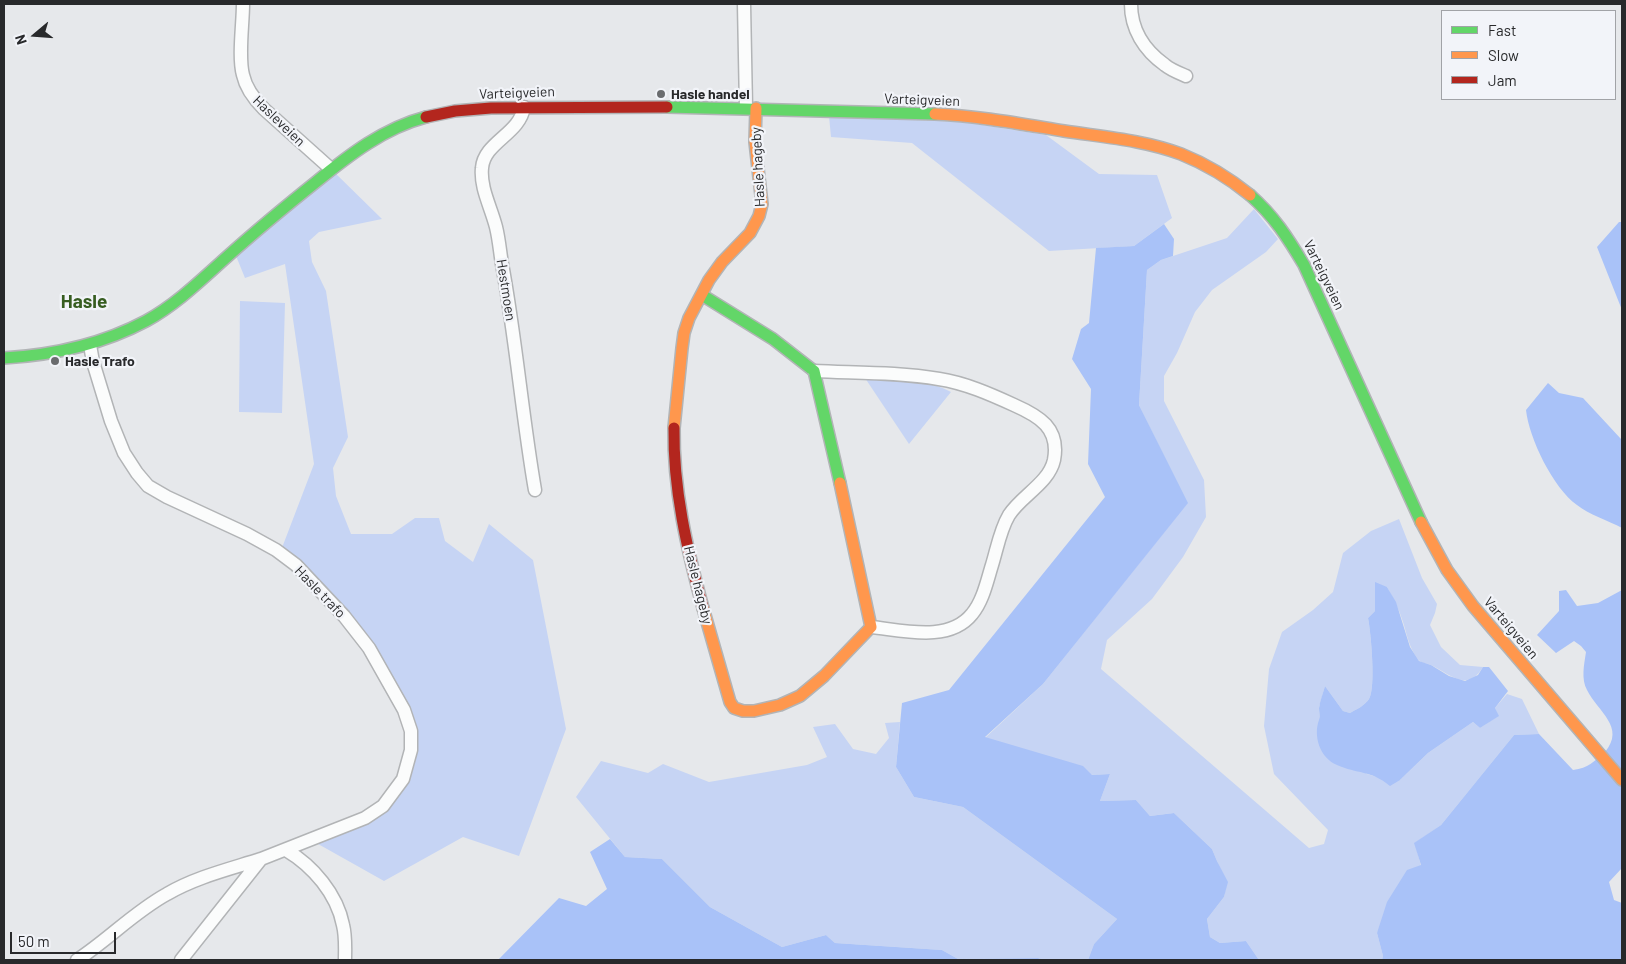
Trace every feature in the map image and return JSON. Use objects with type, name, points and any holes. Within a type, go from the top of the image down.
[{"type":"main road","name":"Varteigveien","points":[[4,358],[22,358],[62,352],[90,345],[145,321],[182,296],[331,169],[377,138],[415,120],[458,112],[524,107],[751,108],[974,117],[1128,141],[1179,154],[1222,175],[1253,197],[1285,233],[1304,265],[1421,523],[1439,558],[1473,606],[1622,780]]},
{"type":"main road","name":"Hasle hageby","points":[[751,108],[762,198],[760,216],[750,234],[722,262],[709,280],[689,318],[684,333],[675,412],[675,474],[680,514],[695,578],[730,702],[734,708],[743,711],[754,711],[780,705],[800,696],[824,676],[871,627]]},
{"type":"main road","points":[[702,295],[773,339],[814,371],[871,627]]},
{"type":"street","name":"Hasleveien","points":[[242,4],[242,70],[246,86],[255,100],[331,169]]},
{"type":"street","points":[[744,4],[751,108]]},
{"type":"street","points":[[1131,4],[1132,20],[1138,35],[1150,51],[1165,65],[1186,76]]},
{"type":"street","name":"Hestmoen","points":[[524,107],[520,121],[488,153],[484,159],[482,169],[483,182],[496,226],[506,283],[534,490]]},
{"type":"street","name":"Hasle trafo","points":[[77,960],[142,910],[169,892],[286,850],[365,818],[383,806],[403,779],[411,750],[410,731],[404,710],[369,648],[344,616],[296,565],[276,550],[247,534],[167,497],[148,486],[137,473],[124,453],[111,421],[90,345]]},
{"type":"street","points":[[814,371],[906,375],[953,382],[993,395],[1032,413],[1048,426],[1054,440],[1051,469],[1043,480],[1017,505],[1006,521],[986,584],[972,614],[960,625],[938,632],[871,627]]},
{"type":"street","points":[[286,850],[311,867],[331,894],[343,926],[344,960]]},
{"type":"street","points":[[181,960],[261,859]]},
{"type":"shaded area","points":[[829,116],[963,122],[1046,135],[1099,174],[1157,175],[1172,218],[1134,246],[1049,251],[912,143],[831,137]]},
{"type":"shaded area","points":[[331,169],[382,219],[319,232],[309,241],[312,262],[326,291],[348,437],[333,468],[336,496],[351,534],[392,534],[415,518],[439,518],[445,541],[473,562],[489,524],[533,560],[566,729],[519,856],[463,837],[384,881],[311,840],[365,818],[393,794],[411,731],[369,648],[280,553],[314,464],[285,264],[245,278],[234,251]]},
{"type":"shaded area","points":[[1254,209],[1278,239],[1266,252],[1212,290],[1195,312],[1177,353],[1164,376],[1164,401],[1204,480],[1206,517],[1183,557],[1152,599],[1107,640],[1101,669],[1309,848],[1324,844],[1328,830],[1274,774],[1264,726],[1269,669],[1282,632],[1313,610],[1333,592],[1343,553],[1371,531],[1399,519],[1422,578],[1437,604],[1430,625],[1441,647],[1460,665],[1483,667],[1477,675],[1465,680],[1458,679],[1420,661],[1412,650],[1400,613],[1387,587],[1376,588],[1375,611],[1368,618],[1373,672],[1369,699],[1350,713],[1343,711],[1325,686],[1319,707],[1319,719],[1367,774],[1380,778],[1400,780],[1428,753],[1473,722],[1480,728],[1498,716],[1495,708],[1507,694],[1522,699],[1539,734],[1514,735],[1441,825],[1415,843],[1421,866],[1377,933],[1383,956],[1382,960],[1259,960],[1246,941],[1220,943],[1210,937],[1207,919],[1224,897],[1227,882],[1212,849],[1174,813],[1150,816],[1136,800],[1100,801],[1110,774],[1092,775],[985,738],[1043,684],[1187,503],[1139,405],[1147,270],[1161,260],[1227,238]]},
{"type":"shaded area","points":[[240,301],[285,303],[282,413],[239,412]]},
{"type":"shaded area","points":[[865,378],[922,383],[951,392],[909,444]]},
{"type":"shaded area","points":[[900,722],[896,767],[914,797],[963,807],[1117,919],[1094,944],[1088,960],[1045,960],[1038,958],[958,959],[942,950],[835,943],[826,935],[782,947],[710,907],[662,859],[625,857],[576,797],[601,761],[648,773],[663,764],[709,782],[807,765],[827,757],[813,727],[835,724],[853,749],[876,754],[889,738],[885,723]]},
{"type":"water","points":[[1619,222],[1622,222],[1622,310],[1597,247]]},
{"type":"water","points":[[1164,224],[1174,239],[1173,256],[1161,260],[1147,270],[1139,405],[1188,503],[1043,684],[985,737],[1083,766],[1092,775],[1110,774],[1100,801],[1136,800],[1150,816],[1174,813],[1212,849],[1228,882],[1224,897],[1207,919],[1210,937],[1220,943],[1246,941],[1259,960],[1088,960],[1094,944],[1117,919],[963,807],[914,797],[896,767],[902,703],[949,690],[1105,497],[1088,464],[1091,389],[1072,359],[1081,329],[1089,323],[1096,248],[1134,246]]},
{"type":"water","points":[[1548,383],[1559,393],[1583,398],[1622,439],[1622,528],[1577,505],[1559,487],[1544,462],[1532,434],[1526,410]]},
{"type":"water","points":[[1375,582],[1387,587],[1396,602],[1410,647],[1419,661],[1431,665],[1449,676],[1465,681],[1478,675],[1483,667],[1489,667],[1508,691],[1495,708],[1499,716],[1480,728],[1473,722],[1428,753],[1400,780],[1390,786],[1377,777],[1344,768],[1331,762],[1319,746],[1317,733],[1319,708],[1325,686],[1343,711],[1350,713],[1369,699],[1373,672],[1368,618],[1375,611]]},
{"type":"water","points":[[1566,590],[1577,606],[1598,603],[1622,590],[1622,868],[1609,882],[1614,900],[1622,903],[1622,960],[1382,960],[1383,956],[1377,933],[1387,902],[1407,870],[1421,865],[1414,843],[1441,825],[1514,735],[1539,734],[1573,770],[1590,764],[1605,752],[1611,743],[1613,735],[1608,720],[1585,686],[1586,652],[1574,641],[1556,653],[1537,635],[1559,611],[1559,591]]},
{"type":"water","points":[[610,839],[625,857],[662,859],[710,907],[782,947],[826,935],[835,943],[942,950],[958,959],[1038,958],[1045,960],[498,960],[559,898],[586,906],[607,889],[590,852]]},
{"type":"traffic: fast","points":[[667,107],[935,114]]},
{"type":"traffic: fast","points":[[4,358],[23,357],[77,347],[112,336],[146,321],[179,299],[272,218],[354,152],[381,135],[426,117]]},
{"type":"traffic: fast","points":[[1250,195],[1280,228],[1304,265],[1421,522]]},
{"type":"traffic: fast","points":[[702,295],[773,339],[814,371],[840,483]]},
{"type":"traffic: slow","points":[[674,428],[684,333],[689,318],[709,280],[722,262],[750,233],[759,216],[762,204],[755,142],[756,108]]},
{"type":"traffic: slow","points":[[935,114],[1000,121],[1153,145],[1199,162],[1226,177],[1250,195]]},
{"type":"traffic: slow","points":[[703,608],[730,702],[734,708],[743,711],[754,711],[780,705],[800,696],[824,676],[871,627],[840,483]]},
{"type":"traffic: slow","points":[[1421,522],[1447,570],[1473,606],[1622,780]]},
{"type":"traffic: jam","points":[[426,117],[455,111],[491,108],[667,107]]},
{"type":"traffic: jam","points":[[674,428],[676,474],[682,519],[703,608]]},
{"type":"place","name":"Hasle handel","points":[[661,94]]},
{"type":"place","name":"Hasle Trafo","points":[[55,361]]},
{"type":"district","name":"Hasle","points":[[84,302]]}]
